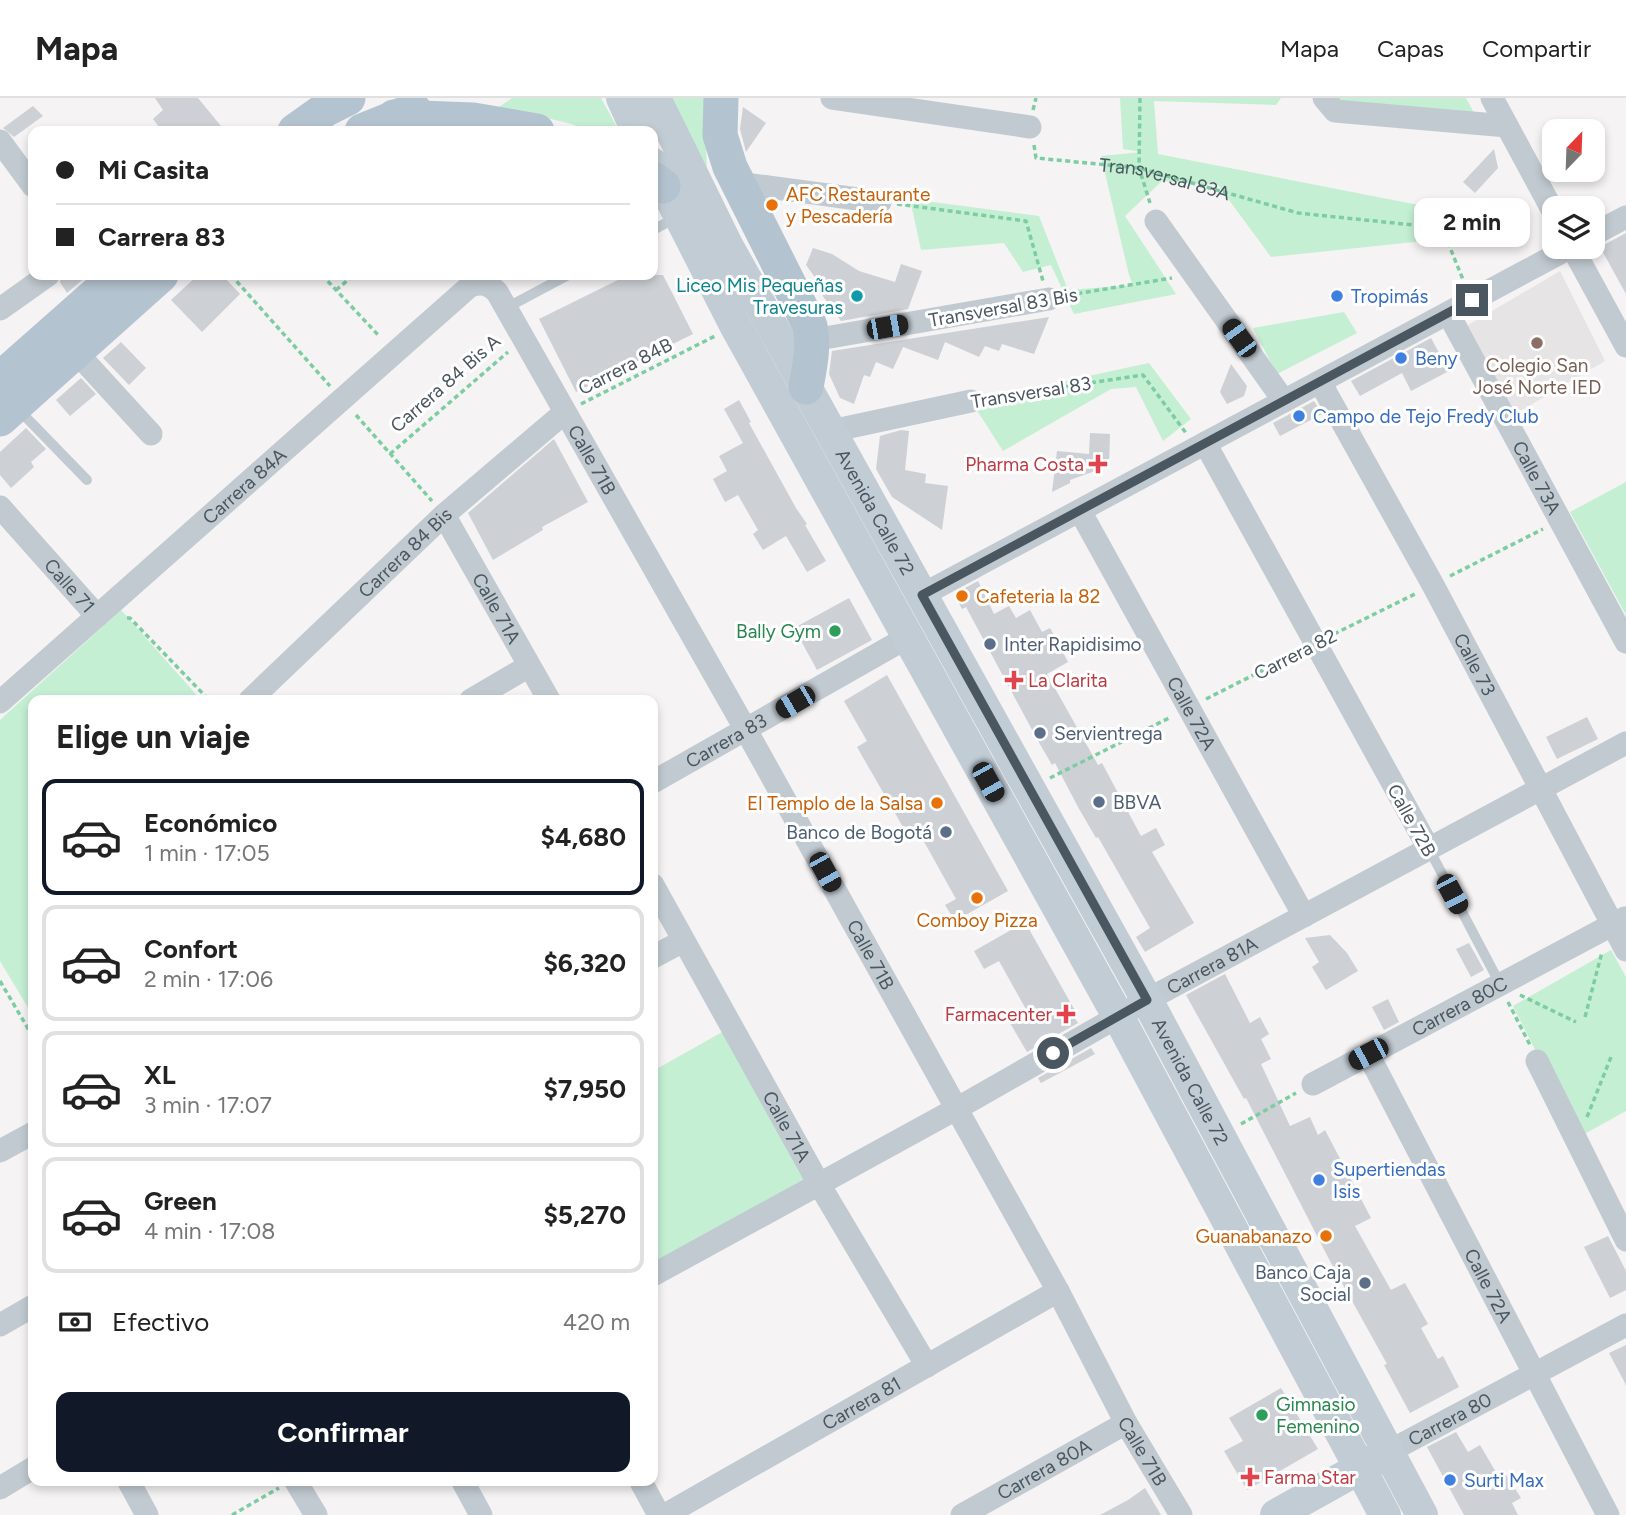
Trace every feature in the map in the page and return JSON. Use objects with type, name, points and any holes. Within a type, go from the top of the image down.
[{"type":"main road","points":[[373,126],[441,98]]},
{"type":"main road","points":[[622,98],[636,126]]},
{"type":"main road","name":"Avenida Calle 72","points":[[655,98],[727,245],[1147,1000],[1422,1515]]},
{"type":"main road","points":[[721,98],[720,135],[726,158],[804,314],[813,340],[806,387]]},
{"type":"main road","points":[[301,126],[332,101]]},
{"type":"main road","points":[[394,117],[473,120],[508,126]]},
{"type":"main road","name":"Avenida Calle 72","points":[[660,195],[735,325],[1118,1016],[1385,1515]]},
{"type":"main road","points":[[5,402],[106,280]]},
{"type":"main road","points":[[5,402],[76,352],[155,280]]},
{"type":"main road","name":"Carrera 80","points":[[1276,1515],[1388,1452]]},
{"type":"street","points":[[832,98],[1030,127]]},
{"type":"street","points":[[1324,98],[1335,111],[1507,126]]},
{"type":"street","points":[[1492,98],[1545,196]]},
{"type":"street","points":[[0,141],[28,179]]},
{"type":"street","points":[[738,183],[880,202]]},
{"type":"street","points":[[1605,228],[1626,217]]},
{"type":"street","points":[[1156,221],[1284,401]]},
{"type":"street","points":[[922,595],[1549,259]]},
{"type":"street","points":[[1579,259],[1626,346]]},
{"type":"street","points":[[0,309],[41,280]]},
{"type":"street","name":"Carrera 84A","points":[[0,702],[470,286],[480,283],[491,286]]},
{"type":"street","name":"Calle 71B","points":[[491,286],[746,730],[1058,1291],[1126,1423],[1181,1515]]},
{"type":"street","name":"Transversal 83 Bis","points":[[813,340],[1049,299]]},
{"type":"street","name":"Calle 73A","points":[[1448,313],[1626,642]]},
{"type":"street","points":[[76,352],[150,434]]},
{"type":"street","name":"Calle 73","points":[[1320,382],[1616,922],[1626,950]]},
{"type":"street","name":"Transversal 83","points":[[831,431],[971,401]]},
{"type":"street","name":"Carrera 84 Bis","points":[[255,695],[444,515],[564,412]]},
{"type":"street","name":"Calle 72B","points":[[1201,446],[1429,849]]},
{"type":"street","name":"Calle 71","points":[[0,507],[97,616]]},
{"type":"street","name":"Calle 72A","points":[[1080,511],[1304,916]]},
{"type":"street","name":"Calle 71A","points":[[444,515],[546,695]]},
{"type":"street","name":"Carrera 83","points":[[658,779],[908,637]]},
{"type":"street","points":[[480,695],[529,666]]},
{"type":"street","name":"Carrera 81A","points":[[658,1272],[956,1109],[1147,1000],[1626,743]]},
{"type":"street","name":"Calle 71A","points":[[658,894],[819,1184],[927,1366]]},
{"type":"street","name":"Carrera 80C","points":[[1313,1084],[1616,922]]},
{"type":"street","points":[[658,954],[683,941]]},
{"type":"street","name":"Calle 72A","points":[[1368,1054],[1608,1515]]},
{"type":"street","points":[[1538,1061],[1626,1240]]},
{"type":"street","points":[[0,1151],[28,1136]]},
{"type":"street","name":"Carrera 81","points":[[665,1515],[1058,1291]]},
{"type":"street","points":[[0,1325],[28,1309]]},
{"type":"street","name":"Carrera 80","points":[[1388,1452],[1626,1325]]},
{"type":"street","name":"Carrera 80A","points":[[962,1515],[1126,1423]]},
{"type":"street","points":[[0,1488],[28,1471]]},
{"type":"street","points":[[131,1486],[147,1515]]},
{"type":"street","points":[[290,1486],[316,1515]]},
{"type":"street","points":[[465,1486],[481,1515]]},
{"type":"street","points":[[643,1486],[659,1515]]},
{"type":"lane","name":"Carrera 84 Bis A","points":[[506,308],[559,280]]},
{"type":"lane","points":[[5,402],[87,480]]},
{"type":"lane","name":"Calle 72B","points":[[1429,849],[1500,984]]},
{"type":"path","points":[[1140,98],[1139,168],[1156,221]]},
{"type":"path","name":"Transversal 83A","points":[[1030,127],[1036,158],[1139,168],[1298,213],[1443,228],[1472,300]]},
{"type":"path","points":[[880,202],[1026,221],[1049,299]]},
{"type":"path","name":"Transversal 83 Bis","points":[[1049,299],[1194,275]]},
{"type":"path","points":[[327,280],[394,352]]},
{"type":"path","points":[[336,289],[348,280]]},
{"type":"path","name":"Carrera 84B","points":[[564,412],[735,325]]},
{"type":"path","name":"Carrera 84 Bis A","points":[[390,454],[523,339]]},
{"type":"path","name":"Transversal 83","points":[[971,401],[1143,375],[1201,446]]},
{"type":"path","name":"Carrera 82","points":[[1030,789],[1560,520]]},
{"type":"path","name":"Calle 71","points":[[97,616],[131,618],[204,695]]},
{"type":"path","points":[[1585,1017],[1616,922]]},
{"type":"path","points":[[0,982],[28,1029]]},
{"type":"path","points":[[1500,984],[1576,1022]]},
{"type":"path","points":[[1500,984],[1538,1061]]},
{"type":"path","points":[[1577,1142],[1611,1057]]},
{"type":"path","points":[[1220,1136],[1313,1084]]},
{"type":"path","points":[[232,1515],[284,1486]]},
{"type":"shaded area","name":"Colegio San José Norte IED","points":[[1560,271],[1605,361],[1515,414],[1468,325]]},
{"type":"green space","points":[[512,98],[601,98],[616,126],[577,126],[499,107]]},
{"type":"green space","points":[[673,98],[704,98],[707,171]]},
{"type":"green space","points":[[1120,98],[1281,98],[1276,105],[1154,101],[1158,154],[1439,209],[1433,240],[1271,257],[1218,185],[1162,181],[1125,216],[1176,294],[1074,314],[1051,265],[1023,272],[1004,243],[921,250],[910,199],[1039,216],[1068,290],[1133,285],[1101,156],[1142,152],[1123,149]]},
{"type":"green space","points":[[1339,98],[1466,98],[1474,113],[1343,103]]},
{"type":"green space","points":[[1344,312],[1357,333],[1277,374],[1253,328]]},
{"type":"green space","points":[[1149,363],[1191,419],[1163,441],[1136,387],[1111,389],[1003,451],[971,401]]},
{"type":"green space","points":[[1626,482],[1626,615],[1570,512]]},
{"type":"green space","points":[[121,610],[197,695],[28,695],[28,1008],[0,961],[0,720]]},
{"type":"green space","points":[[1611,950],[1626,977],[1626,1111],[1579,1137],[1513,1006]]},
{"type":"green space","points":[[724,1031],[809,1182],[658,1267],[658,1068]]},
{"type":"building","points":[[155,98],[198,98],[221,126],[158,126],[153,119],[163,110]]},
{"type":"building","points":[[33,106],[43,116],[14,137],[3,128]]},
{"type":"building","points":[[743,107],[766,123],[746,152],[740,129]]},
{"type":"building","points":[[1494,149],[1498,168],[1475,193],[1463,182]]},
{"type":"building","points":[[1626,233],[1626,294],[1605,256],[1605,244]]},
{"type":"building","points":[[813,248],[832,254],[859,271],[895,282],[901,264],[922,271],[908,309],[841,321],[817,288],[819,283],[806,265]]},
{"type":"building","points":[[658,275],[663,275],[693,334],[576,392],[539,319],[618,280],[658,280]]},
{"type":"building","points":[[61,280],[82,280],[67,293]]},
{"type":"building","points":[[193,280],[227,280],[240,294],[202,332],[171,300]]},
{"type":"building","points":[[1049,317],[1034,354],[1002,344],[999,351],[985,346],[979,357],[945,342],[938,360],[903,347],[893,369],[876,362],[870,377],[864,375],[854,404],[840,398],[829,374],[832,351]]},
{"type":"building","points":[[1431,338],[1449,371],[1411,391],[1402,373],[1360,396],[1351,381]]},
{"type":"building","points":[[121,342],[146,368],[129,385],[103,358]]},
{"type":"building","points":[[1231,364],[1247,386],[1244,396],[1227,404],[1220,392]]},
{"type":"building","points":[[81,378],[96,394],[70,416],[56,400]]},
{"type":"building","points":[[739,400],[751,422],[749,423],[826,561],[807,572],[786,536],[763,550],[753,534],[758,530],[738,495],[725,502],[713,479],[727,471],[719,456],[743,443],[724,409]]},
{"type":"building","name":"Campo de Tejo Fredy Club","points":[[1314,401],[1322,414],[1280,436],[1273,423]]},
{"type":"building","points":[[26,428],[46,449],[31,462],[34,467],[11,488],[0,475],[0,452]]},
{"type":"building","points":[[901,430],[909,431],[905,470],[926,474],[925,483],[948,486],[942,530],[892,497],[876,469],[880,436]]},
{"type":"building","points":[[1090,433],[1110,434],[1109,466],[1070,480],[1070,483],[1052,492],[1057,451],[1089,454]]},
{"type":"building","points":[[554,439],[588,502],[542,527],[543,530],[493,560],[468,513]]},
{"type":"building","points":[[978,581],[994,614],[1009,606],[1016,618],[1030,610],[1042,632],[1050,628],[1068,662],[1047,674],[1098,765],[1102,763],[1141,836],[1156,828],[1165,845],[1152,852],[1194,923],[1145,952],[1136,937],[1150,928],[1055,763],[1052,765],[1037,739],[966,607],[962,609],[954,594]]},
{"type":"building","points":[[849,598],[872,640],[817,670],[794,628]]},
{"type":"building","points":[[887,675],[1008,891],[955,921],[945,905],[956,899],[917,829],[907,834],[857,747],[867,741],[844,701]]},
{"type":"building","points":[[1587,717],[1598,739],[1557,759],[1546,737]]},
{"type":"building","points":[[1025,922],[1078,1016],[1074,1017],[1078,1023],[1027,1052],[1010,1023],[1028,1013],[999,961],[984,969],[974,951]]},
{"type":"building","points":[[1330,935],[1347,953],[1358,971],[1326,990],[1312,967],[1319,962],[1305,938]]},
{"type":"building","points":[[1469,943],[1484,970],[1471,977],[1456,949]]},
{"type":"building","points":[[1225,974],[1250,1023],[1260,1017],[1269,1034],[1261,1039],[1271,1059],[1261,1064],[1290,1126],[1310,1117],[1318,1135],[1325,1130],[1371,1218],[1355,1226],[1391,1290],[1405,1283],[1428,1324],[1421,1328],[1438,1359],[1443,1356],[1459,1387],[1410,1413],[1384,1365],[1387,1364],[1331,1263],[1246,1098],[1244,1099],[1186,995]]},
{"type":"building","points":[[1388,999],[1399,1022],[1384,1030],[1372,1007]]},
{"type":"building","points":[[1091,1048],[1095,1054],[1041,1083],[1038,1078]]},
{"type":"building","points":[[1608,1236],[1626,1271],[1626,1290],[1610,1298],[1584,1247]]},
{"type":"building","points":[[1626,1345],[1626,1385],[1609,1353]]},
{"type":"building","points":[[1281,1388],[1318,1449],[1247,1490],[1224,1451],[1243,1441],[1229,1418]]},
{"type":"building","points":[[1456,1432],[1468,1452],[1480,1445],[1497,1474],[1503,1470],[1521,1498],[1512,1503],[1518,1515],[1464,1515],[1427,1447]]},
{"type":"building","points":[[1145,1488],[1161,1515],[1100,1515],[1128,1500]]},
{"type":"place","name":"AFC Restaurante y Pescadería","points":[[772,205]]},
{"type":"place","name":"Liceo Mis Pequeñas Travesuras","points":[[857,296]]},
{"type":"place","name":"Tropimás","points":[[1337,296]]},
{"type":"place","name":"Colegio San José Norte IED","points":[[1537,343]]},
{"type":"place","name":"Beny","points":[[1401,358]]},
{"type":"place","name":"Campo de Tejo Fredy Club","points":[[1299,416]]},
{"type":"place","name":"Pharma Costa","points":[[1098,464]]},
{"type":"place","name":"Cafeteria la 82","points":[[962,596]]},
{"type":"place","name":"Bally Gym","points":[[835,631]]},
{"type":"place","name":"Inter Rapidisimo","points":[[990,644]]},
{"type":"place","name":"La Clarita","points":[[1014,680]]},
{"type":"place","name":"Servientrega","points":[[1040,733]]},
{"type":"place","name":"BBVA","points":[[1099,802]]},
{"type":"place","name":"El Templo de la Salsa","points":[[937,803]]},
{"type":"place","name":"Banco de Bogotá","points":[[946,832]]},
{"type":"place","name":"Comboy Pizza","points":[[977,898]]},
{"type":"place","name":"Farmacenter","points":[[1066,1014]]},
{"type":"place","name":"Supertiendas Isis","points":[[1319,1180]]},
{"type":"place","name":"Guanabanazo","points":[[1326,1236]]},
{"type":"place","name":"Banco Caja Social","points":[[1365,1283]]},
{"type":"place","name":"Gimnasio Femenino","points":[[1262,1415]]},
{"type":"place","name":"Farma Star","points":[[1250,1477]]},
{"type":"place","name":"Surti Max","points":[[1450,1480]]},
{"type":"route","points":[[1053,1053],[1147,1000],[922,595],[1472,300]]}]
